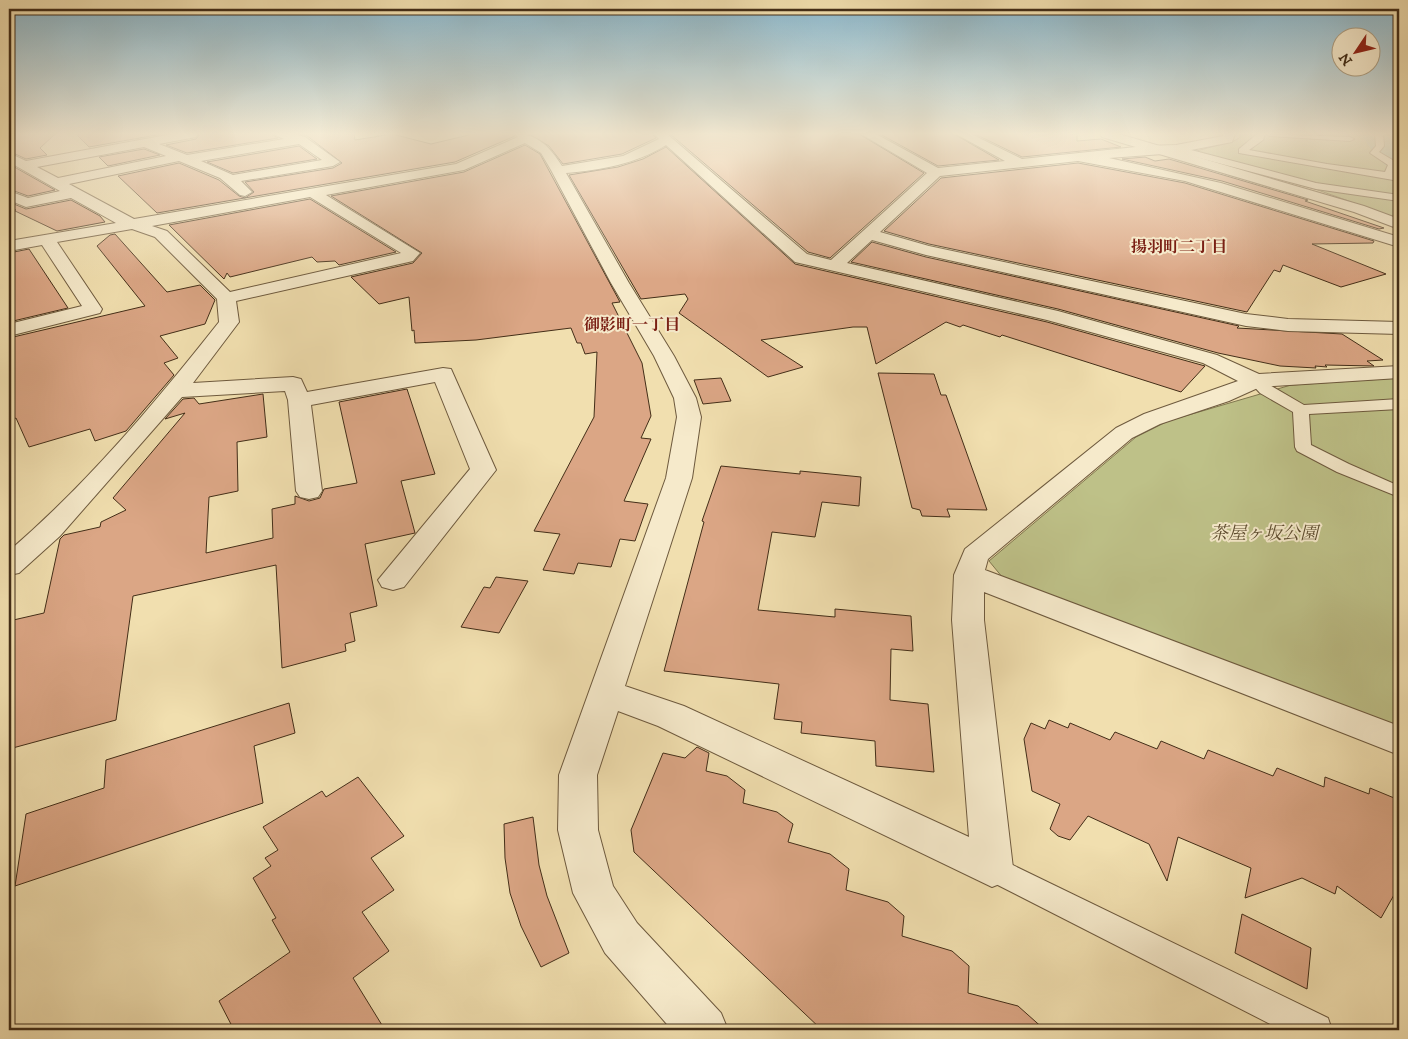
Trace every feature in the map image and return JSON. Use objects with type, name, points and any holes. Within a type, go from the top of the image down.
[{"type":"street","points":[[9,195],[26,203],[34,182]]},
{"type":"street","points":[[9,566],[50,530],[161,410],[229,322],[226,298],[161,234],[124,221],[51,182]]},
{"type":"street","points":[[235,182],[258,204]]},
{"type":"street","points":[[9,246],[48,241],[379,182]]},
{"type":"street","points":[[565,182],[620,283],[664,356],[685,398],[689,418],[680,478],[641,586],[607,693],[578,775],[578,830],[594,893],[621,938],[704,1030]]},
{"type":"street","points":[[715,182],[801,258],[1026,309],[1112,332],[1210,359],[1256,381]]},
{"type":"street","points":[[835,266],[925,182]]},
{"type":"street","points":[[1174,182],[1203,196]]},
{"type":"street","points":[[1203,182],[1254,196],[1399,242]]},
{"type":"street","points":[[1268,182],[1359,209],[1399,224]]},
{"type":"street","points":[[226,298],[408,257],[412,253],[315,194]]},
{"type":"street","points":[[870,234],[926,250],[1246,320],[1288,325],[1399,328]]},
{"type":"street","points":[[9,330],[93,310],[48,241]]},
{"type":"street","points":[[992,868],[968,620],[969,575],[975,556],[1124,434],[1152,419],[1221,396],[1256,381],[1399,372]]},
{"type":"street","points":[[299,400],[443,374],[483,470],[393,580]]},
{"type":"street","points":[[176,391],[293,384],[299,400],[309,491]]},
{"type":"street","points":[[969,575],[1399,741]]},
{"type":"street","points":[[607,693],[670,716],[992,868]]},
{"type":"lane","points":[[1303,182],[1399,198]]},
{"type":"lane","points":[[1256,381],[1265,390],[1301,410],[1399,404]]},
{"type":"lane","points":[[1301,410],[1303,447],[1343,468],[1399,492]]},
{"type":"lane","points":[[992,868],[1316,1030]]},
{"type":"green space","points":[[1291,182],[1399,182],[1399,219],[1315,189]]},
{"type":"green space","name":"茶屋ヶ坂公園","points":[[1399,378],[1399,733],[1003,578],[989,561],[1136,437],[1168,421],[1291,385]]},
{"type":"building","points":[[9,182],[42,182],[55,190],[28,196],[9,189]]},
{"type":"building","points":[[125,182],[222,182],[239,196],[245,198],[157,213]]},
{"type":"building","points":[[245,182],[335,182],[245,198],[254,192]]},
{"type":"building","points":[[406,182],[555,182],[620,302],[612,303],[642,363],[651,416],[641,438],[651,439],[624,501],[648,504],[635,541],[620,539],[611,567],[578,563],[574,574],[543,570],[560,534],[534,531],[594,417],[597,352],[585,354],[581,343],[577,343],[571,328],[476,340],[415,343],[409,297],[379,304],[351,277],[413,263],[422,253],[331,196]]},
{"type":"building","points":[[573,182],[705,182],[795,264],[1047,322],[1205,366],[1181,392],[1002,335],[1000,337],[963,325],[960,327],[946,322],[876,364],[867,327],[853,327],[761,340],[803,367],[768,377],[679,313],[688,299],[685,294],[641,299]]},
{"type":"building","points":[[727,182],[914,182],[830,258],[808,252]]},
{"type":"building","points":[[936,182],[1182,182],[1374,241],[1373,243],[1312,244],[1386,274],[1341,287],[1283,265],[1280,272],[1274,270],[1247,312],[929,244],[884,231]]},
{"type":"building","points":[[1227,182],[1249,182],[1308,200],[1305,201],[1384,228],[1379,229]]},
{"type":"building","points":[[310,199],[396,252],[339,265],[335,261],[317,262],[312,257],[230,277],[227,273],[224,279],[169,225]]},
{"type":"building","points":[[71,200],[100,216],[105,222],[57,231],[13,210],[16,210],[9,206],[9,202],[26,209]]},
{"type":"building","points":[[115,234],[167,292],[200,285],[215,300],[205,324],[160,336],[178,358],[164,363],[174,375],[126,431],[95,441],[90,429],[29,447],[16,418],[9,421],[9,338],[145,306],[97,246],[110,235]]},
{"type":"building","points":[[872,242],[926,257],[1239,326],[1237,328],[1342,334],[1383,360],[1367,361],[1374,366],[1325,365],[1327,367],[1315,366],[1316,368],[1280,366],[1218,353],[1058,309],[851,262]]},
{"type":"building","points":[[29,249],[68,308],[9,322],[9,253]]},
{"type":"building","points":[[878,373],[934,374],[941,395],[946,395],[987,510],[947,509],[950,517],[922,516],[920,510],[912,508]]},
{"type":"building","points":[[721,378],[731,401],[703,404],[694,380]]},
{"type":"building","points":[[407,389],[435,474],[401,481],[415,533],[365,544],[377,606],[350,613],[355,641],[345,644],[346,651],[282,668],[276,565],[133,596],[116,720],[9,749],[9,621],[44,613],[60,539],[64,535],[100,527],[101,522],[126,510],[113,498],[185,413],[165,419],[183,399],[194,398],[199,404],[263,394],[267,437],[237,442],[238,491],[209,497],[206,553],[273,538],[272,509],[295,504],[295,496],[309,501],[320,498],[324,489],[357,483],[339,402]]},
{"type":"building","points":[[721,466],[800,474],[800,471],[861,477],[859,506],[822,502],[815,537],[772,532],[758,610],[835,617],[835,609],[911,616],[913,651],[891,649],[890,700],[928,704],[934,772],[876,766],[875,741],[801,733],[802,722],[774,719],[779,684],[664,671],[704,522],[702,521]]},
{"type":"building","points":[[496,577],[528,581],[499,633],[461,627],[484,587],[490,588]]},
{"type":"building","points":[[289,703],[295,733],[254,746],[263,803],[15,886],[26,814],[104,788],[106,760]]},
{"type":"building","points":[[1049,720],[1068,728],[1070,723],[1110,740],[1115,732],[1157,749],[1161,741],[1204,759],[1208,750],[1273,776],[1277,768],[1324,787],[1325,777],[1369,794],[1370,788],[1399,800],[1399,886],[1381,918],[1337,886],[1335,894],[1302,878],[1245,898],[1251,868],[1178,837],[1167,881],[1149,844],[1088,816],[1070,840],[1058,836],[1050,829],[1060,804],[1032,791],[1024,739],[1031,723],[1045,729]]},
{"type":"building","points":[[697,747],[709,753],[706,771],[727,776],[745,790],[743,803],[777,812],[793,824],[788,842],[830,854],[849,869],[846,890],[888,902],[904,916],[902,936],[952,951],[969,966],[968,993],[1018,1006],[1045,1030],[822,1030],[634,852],[631,830],[663,753],[685,758]]},
{"type":"building","points":[[358,777],[404,836],[371,858],[394,890],[362,912],[389,951],[353,978],[385,1030],[234,1030],[219,1001],[290,952],[272,920],[276,918],[253,878],[271,866],[265,858],[278,850],[263,827],[322,791],[326,797]]},
{"type":"building","points":[[533,817],[539,865],[547,896],[569,953],[541,967],[521,926],[510,893],[505,858],[504,824]]},
{"type":"building","points":[[1242,914],[1311,948],[1307,989],[1235,953]]},
{"type":"district","name":"揚羽町二丁目","points":[[1179,246]]},
{"type":"district","name":"御影町一丁目","points":[[632,324]]}]
